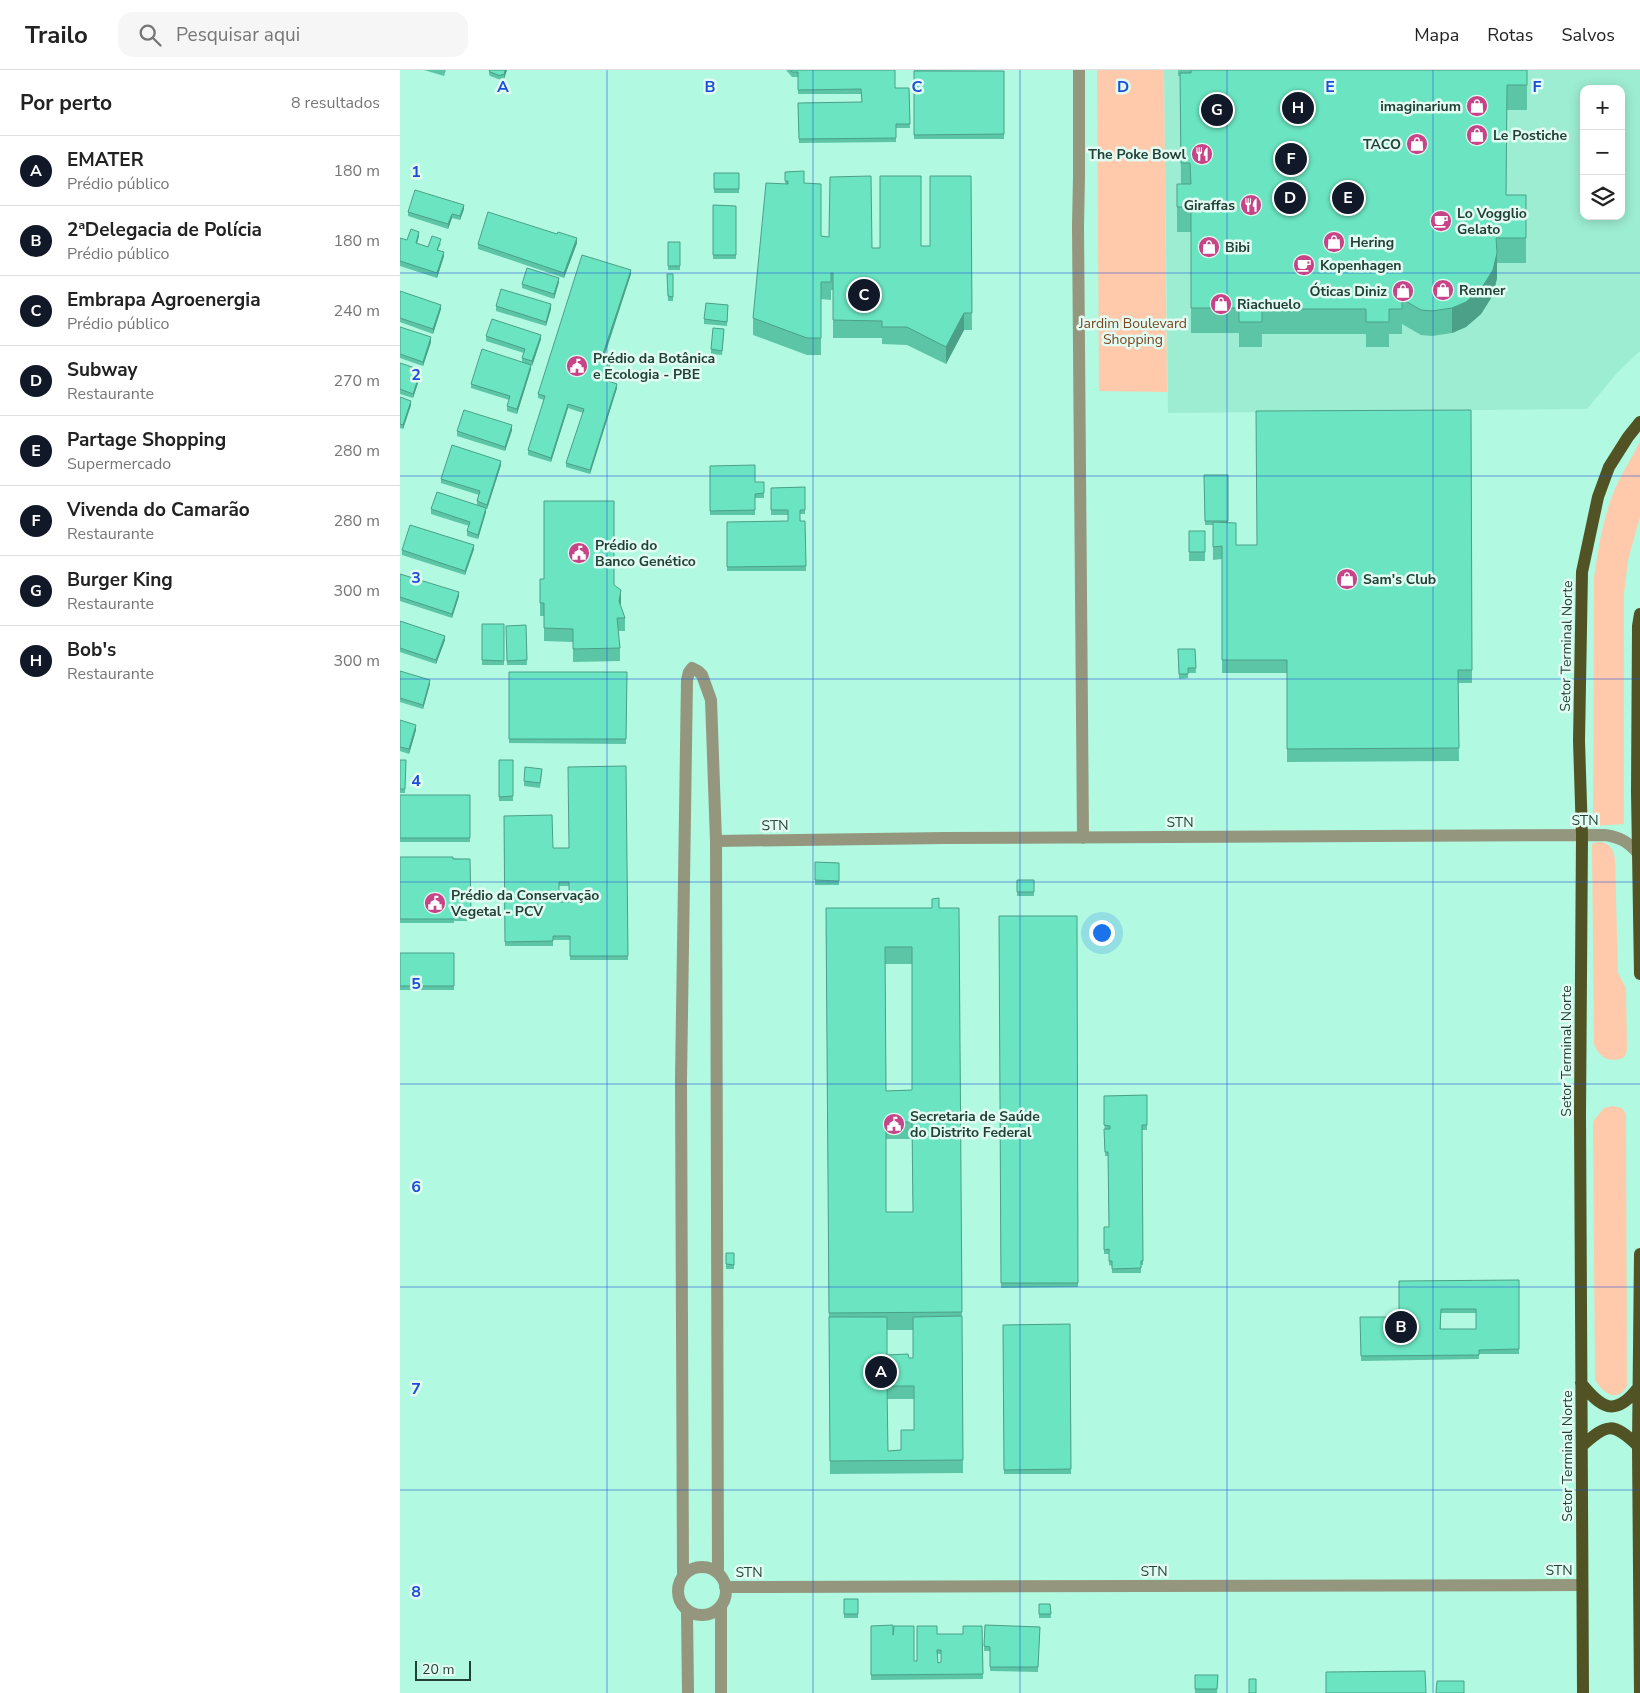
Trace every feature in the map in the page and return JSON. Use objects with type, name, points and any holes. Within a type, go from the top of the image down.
[{"type":"main road","name":"Setor Terminal Norte","points":[[1583,1693],[1580,1085],[1582,572],[1598,497],[1609,467],[1640,422]]},
{"type":"main road","points":[[1640,614],[1638,626],[1640,974]]},
{"type":"main road","points":[[1640,1254],[1638,1388],[1640,1693]]},
{"type":"main road","points":[[1581,1383],[1594,1400],[1611,1406],[1622,1403],[1631,1397],[1638,1388]]},
{"type":"main road","points":[[1582,1446],[1601,1430],[1610,1428],[1626,1434],[1638,1446]]},
{"type":"street","points":[[1079,70],[1078,226],[1083,838]]},
{"type":"street","points":[[718,1573],[716,841],[711,700],[702,675],[698,670],[692,668],[688,672],[687,680],[681,1080],[683,1575],[678,1589],[678,1597],[687,1610],[701,1616],[715,1611],[721,1606]]},
{"type":"street","name":"STN","points":[[716,841],[1582,835],[1615,836],[1625,840],[1638,853]]},
{"type":"street","points":[[683,1575],[698,1568],[712,1569],[718,1573],[726,1587],[726,1593],[721,1606],[721,1693]]},
{"type":"street","name":"STN","points":[[726,1587],[1582,1585]]},
{"type":"street","points":[[687,1610],[688,1693]]},
{"type":"shaded area","points":[[1164,70],[1640,70],[1640,351],[1617,373],[1587,409],[1168,413]]},
{"type":"green space","name":"Jardim Boulevard Shopping","points":[[1097,70],[1164,70],[1167,392],[1099,391]]},
{"type":"green space","points":[[1640,442],[1640,517],[1628,560],[1624,594],[1624,824],[1593,826],[1594,578],[1600,540],[1609,504],[1619,480]]},
{"type":"green space","points":[[1600,842],[1610,847],[1615,859],[1618,973],[1626,988],[1626,1054],[1623,1058],[1613,1060],[1601,1055],[1594,1044],[1592,845],[1593,843]]},
{"type":"green space","points":[[1612,1106],[1622,1108],[1626,1114],[1627,1386],[1619,1394],[1610,1395],[1602,1389],[1595,1379],[1593,1125],[1594,1120],[1604,1108]]},
{"type":"building","points":[[489,70],[505,70],[504,75],[502,74],[501,76]]},
{"type":"building","points":[[790,70],[895,70],[895,88],[909,88],[910,124],[896,124],[896,138],[799,139],[798,103],[862,102],[861,89],[798,90],[798,72]]},
{"type":"building","points":[[1191,70],[1527,70],[1527,85],[1507,85],[1506,195],[1526,195],[1526,238],[1496,238],[1497,253],[1493,270],[1481,289],[1466,302],[1452,308],[1432,311],[1421,310],[1402,299],[1402,309],[1389,309],[1389,322],[1366,322],[1366,309],[1262,309],[1262,322],[1239,322],[1239,308],[1191,308],[1191,207],[1177,207],[1177,184],[1191,184],[1190,163],[1181,163],[1180,73],[1191,73]]},
{"type":"building","points":[[914,71],[1004,71],[1004,134],[914,135]]},
{"type":"building","points":[[804,171],[804,183],[821,184],[821,236],[829,237],[830,177],[871,176],[872,248],[880,248],[880,176],[921,176],[921,246],[930,246],[930,176],[971,176],[972,313],[964,313],[946,347],[907,327],[882,327],[882,321],[833,320],[833,273],[831,273],[831,282],[821,282],[821,338],[807,338],[753,318],[766,183],[788,184],[788,181],[785,181],[785,172]]},
{"type":"building","points":[[714,173],[739,173],[739,189],[714,189]]},
{"type":"building","points":[[415,190],[464,205],[460,216],[452,214],[448,224],[408,212]]},
{"type":"building","points":[[713,205],[736,206],[736,255],[713,255]]},
{"type":"building","points":[[488,212],[557,234],[558,232],[577,238],[564,273],[478,244]]},
{"type":"building","points":[[411,229],[419,232],[416,243],[428,247],[432,236],[441,239],[437,250],[444,252],[437,273],[400,261],[400,238],[407,240]]},
{"type":"building","points":[[668,242],[680,242],[680,266],[668,266]]},
{"type":"building","name":"Prédio da Botânica e Ecologia - PBE","points":[[582,255],[631,270],[601,360],[610,363],[605,380],[617,384],[590,470],[566,463],[584,409],[568,404],[551,458],[528,450],[545,396],[538,394]]},
{"type":"building","points":[[527,268],[559,278],[554,294],[522,284]]},
{"type":"building","points":[[667,274],[673,274],[673,297],[668,296]]},
{"type":"building","points":[[501,289],[551,304],[546,322],[496,306]]},
{"type":"building","points":[[400,291],[441,305],[433,329],[400,318]]},
{"type":"building","points":[[706,303],[728,305],[727,322],[704,319]]},
{"type":"building","points":[[492,319],[541,335],[532,361],[522,358],[525,349],[486,336]]},
{"type":"building","points":[[400,327],[431,337],[423,362],[400,354]]},
{"type":"building","points":[[713,328],[724,329],[722,351],[711,349]]},
{"type":"building","points":[[482,349],[531,365],[517,409],[507,406],[510,396],[471,384]]},
{"type":"building","points":[[400,363],[421,370],[413,394],[400,389]]},
{"type":"building","points":[[400,397],[411,401],[403,425],[400,424]]},
{"type":"building","points":[[464,410],[512,425],[505,447],[457,431]]},
{"type":"building","name":"Sam's Club","points":[[1471,410],[1472,670],[1458,670],[1459,748],[1287,749],[1287,660],[1222,660],[1222,546],[1213,547],[1213,522],[1236,523],[1236,545],[1257,545],[1256,411]]},
{"type":"building","points":[[452,445],[501,461],[487,505],[477,501],[480,491],[441,479]]},
{"type":"building","points":[[755,465],[755,482],[764,482],[764,493],[755,494],[755,510],[710,511],[710,466]]},
{"type":"building","points":[[1204,475],[1228,475],[1228,521],[1205,521]]},
{"type":"building","points":[[805,487],[805,510],[800,510],[800,521],[805,521],[806,566],[727,567],[727,522],[788,521],[788,510],[771,510],[771,488]]},
{"type":"building","points":[[437,492],[486,508],[478,535],[467,531],[470,522],[431,509]]},
{"type":"building","name":"Prédio do Banco Genético","points":[[544,501],[614,501],[614,585],[621,590],[619,601],[625,618],[617,618],[620,648],[573,649],[573,629],[544,628],[544,603],[540,603],[540,579],[544,579]]},
{"type":"building","points":[[410,525],[474,545],[465,571],[402,550]]},
{"type":"building","points":[[1189,531],[1205,531],[1205,552],[1189,552]]},
{"type":"building","points":[[400,574],[459,592],[452,614],[400,597]]},
{"type":"building","points":[[400,621],[445,636],[436,660],[400,648]]},
{"type":"building","points":[[482,624],[504,624],[504,661],[482,660]]},
{"type":"building","points":[[526,625],[527,660],[507,661],[506,626]]},
{"type":"building","points":[[1178,649],[1195,649],[1196,668],[1188,668],[1188,674],[1179,674]]},
{"type":"building","points":[[400,671],[430,680],[423,705],[400,698]]},
{"type":"building","points":[[509,672],[627,672],[626,739],[509,739]]},
{"type":"building","points":[[400,720],[416,725],[409,749],[400,747]]},
{"type":"building","points":[[400,760],[406,760],[405,789],[400,789]]},
{"type":"building","points":[[499,760],[513,760],[513,796],[499,797]]},
{"type":"building","points":[[626,766],[628,956],[570,956],[570,936],[553,936],[553,941],[505,942],[504,816],[552,815],[553,848],[569,848],[568,767]],"holes":[[[559,882],[569,882],[569,902],[559,902]]]},
{"type":"building","points":[[525,767],[542,769],[540,783],[524,781]]},
{"type":"building","points":[[400,795],[470,795],[470,838],[400,838]]},
{"type":"building","name":"Prédio da Conservação Vegetal - PCV","points":[[400,857],[453,857],[453,859],[470,859],[471,916],[454,916],[454,919],[400,919]]},
{"type":"building","points":[[815,862],[839,863],[839,881],[815,880]]},
{"type":"building","points":[[1017,880],[1034,880],[1034,892],[1017,892]]},
{"type":"building","name":"Secretaria de Saúde do Distrito Federal","points":[[939,898],[939,908],[959,908],[962,1312],[829,1313],[826,908],[932,908],[932,899]],"holes":[[[885,947],[912,947],[912,1090],[886,1091]],[[886,1122],[912,1122],[913,1212],[886,1212]]]},
{"type":"building","points":[[999,916],[1077,916],[1078,1283],[1001,1283]]},
{"type":"building","points":[[400,953],[454,953],[454,986],[400,986]]},
{"type":"building","points":[[1147,1095],[1147,1125],[1142,1125],[1143,1261],[1141,1261],[1141,1268],[1112,1269],[1112,1261],[1109,1261],[1109,1249],[1104,1250],[1104,1227],[1109,1227],[1108,1152],[1105,1152],[1104,1129],[1110,1129],[1110,1126],[1104,1125],[1104,1096]]},
{"type":"building","points":[[726,1253],[734,1253],[734,1265],[726,1264]]},
{"type":"building","points":[[1519,1280],[1519,1349],[1479,1350],[1479,1355],[1361,1356],[1360,1317],[1399,1317],[1399,1281]],"holes":[[[1441,1309],[1476,1309],[1476,1329],[1440,1329]]]},
{"type":"building","points":[[962,1316],[963,1460],[830,1461],[829,1317],[887,1317],[887,1355],[908,1354],[909,1358],[913,1358],[913,1317]],"holes":[[[887,1386],[914,1386],[914,1430],[901,1430],[901,1450],[888,1451]]]},
{"type":"building","points":[[1070,1324],[1071,1469],[1004,1470],[1003,1325]]},
{"type":"building","points":[[844,1599],[858,1599],[858,1614],[844,1614]]},
{"type":"building","points":[[1039,1604],[1050,1604],[1051,1614],[1039,1614]]},
{"type":"building","points":[[893,1625],[893,1635],[894,1626],[914,1626],[914,1661],[917,1661],[917,1626],[937,1626],[937,1634],[963,1634],[963,1626],[982,1626],[983,1674],[871,1675],[871,1626]],"holes":[[[937,1650],[941,1650],[941,1662],[938,1663]]]},
{"type":"building","points":[[985,1625],[1040,1627],[1038,1667],[990,1667],[990,1647],[984,1646]]},
{"type":"building","points":[[1425,1671],[1426,1693],[1326,1693],[1326,1672]]},
{"type":"building","points":[[1195,1675],[1218,1675],[1217,1689],[1195,1689]]},
{"type":"building","points":[[1249,1679],[1256,1679],[1256,1693],[1249,1693]]},
{"type":"building","points":[[1437,1681],[1464,1681],[1464,1693],[1436,1693]]},
{"type":"place","name":"imaginarium","points":[[1477,106]]},
{"type":"place","name":"Bob's","points":[[1298,108]]},
{"type":"place","name":"Burger King","points":[[1217,110]]},
{"type":"place","name":"Le Postiche","points":[[1477,135]]},
{"type":"place","name":"TACO","points":[[1417,144]]},
{"type":"place","name":"The Poke Bowl","points":[[1202,154]]},
{"type":"place","name":"Vivenda do Camarão","points":[[1291,159]]},
{"type":"place","name":"Subway","points":[[1290,198]]},
{"type":"place","name":"Partage Shopping","points":[[1348,198]]},
{"type":"place","name":"Giraffas","points":[[1251,205]]},
{"type":"place","name":"Lo Vogglio Gelato","points":[[1441,221]]},
{"type":"place","name":"Hering","points":[[1334,242]]},
{"type":"place","name":"Bibi","points":[[1209,247]]},
{"type":"place","name":"Kopenhagen","points":[[1304,265]]},
{"type":"place","name":"Renner","points":[[1443,290]]},
{"type":"place","name":"Óticas Diniz","points":[[1403,291]]},
{"type":"place","name":"Embrapa Agroenergia","points":[[864,295]]},
{"type":"place","name":"Riachuelo","points":[[1221,304]]},
{"type":"place","name":"Prédio da Botânica e Ecologia - PBE","points":[[577,366]]},
{"type":"place","name":"Prédio do Banco Genético","points":[[579,553]]},
{"type":"place","name":"Sam's Club","points":[[1347,579]]},
{"type":"place","name":"Prédio da Conservação Vegetal - PCV","points":[[435,903]]},
{"type":"place","name":"Secretaria de Saúde do Distrito Federal","points":[[894,1124]]},
{"type":"place","name":"2ªDelegacia de Polícia","points":[[1401,1327]]},
{"type":"place","name":"EMATER","points":[[881,1372]]}]
